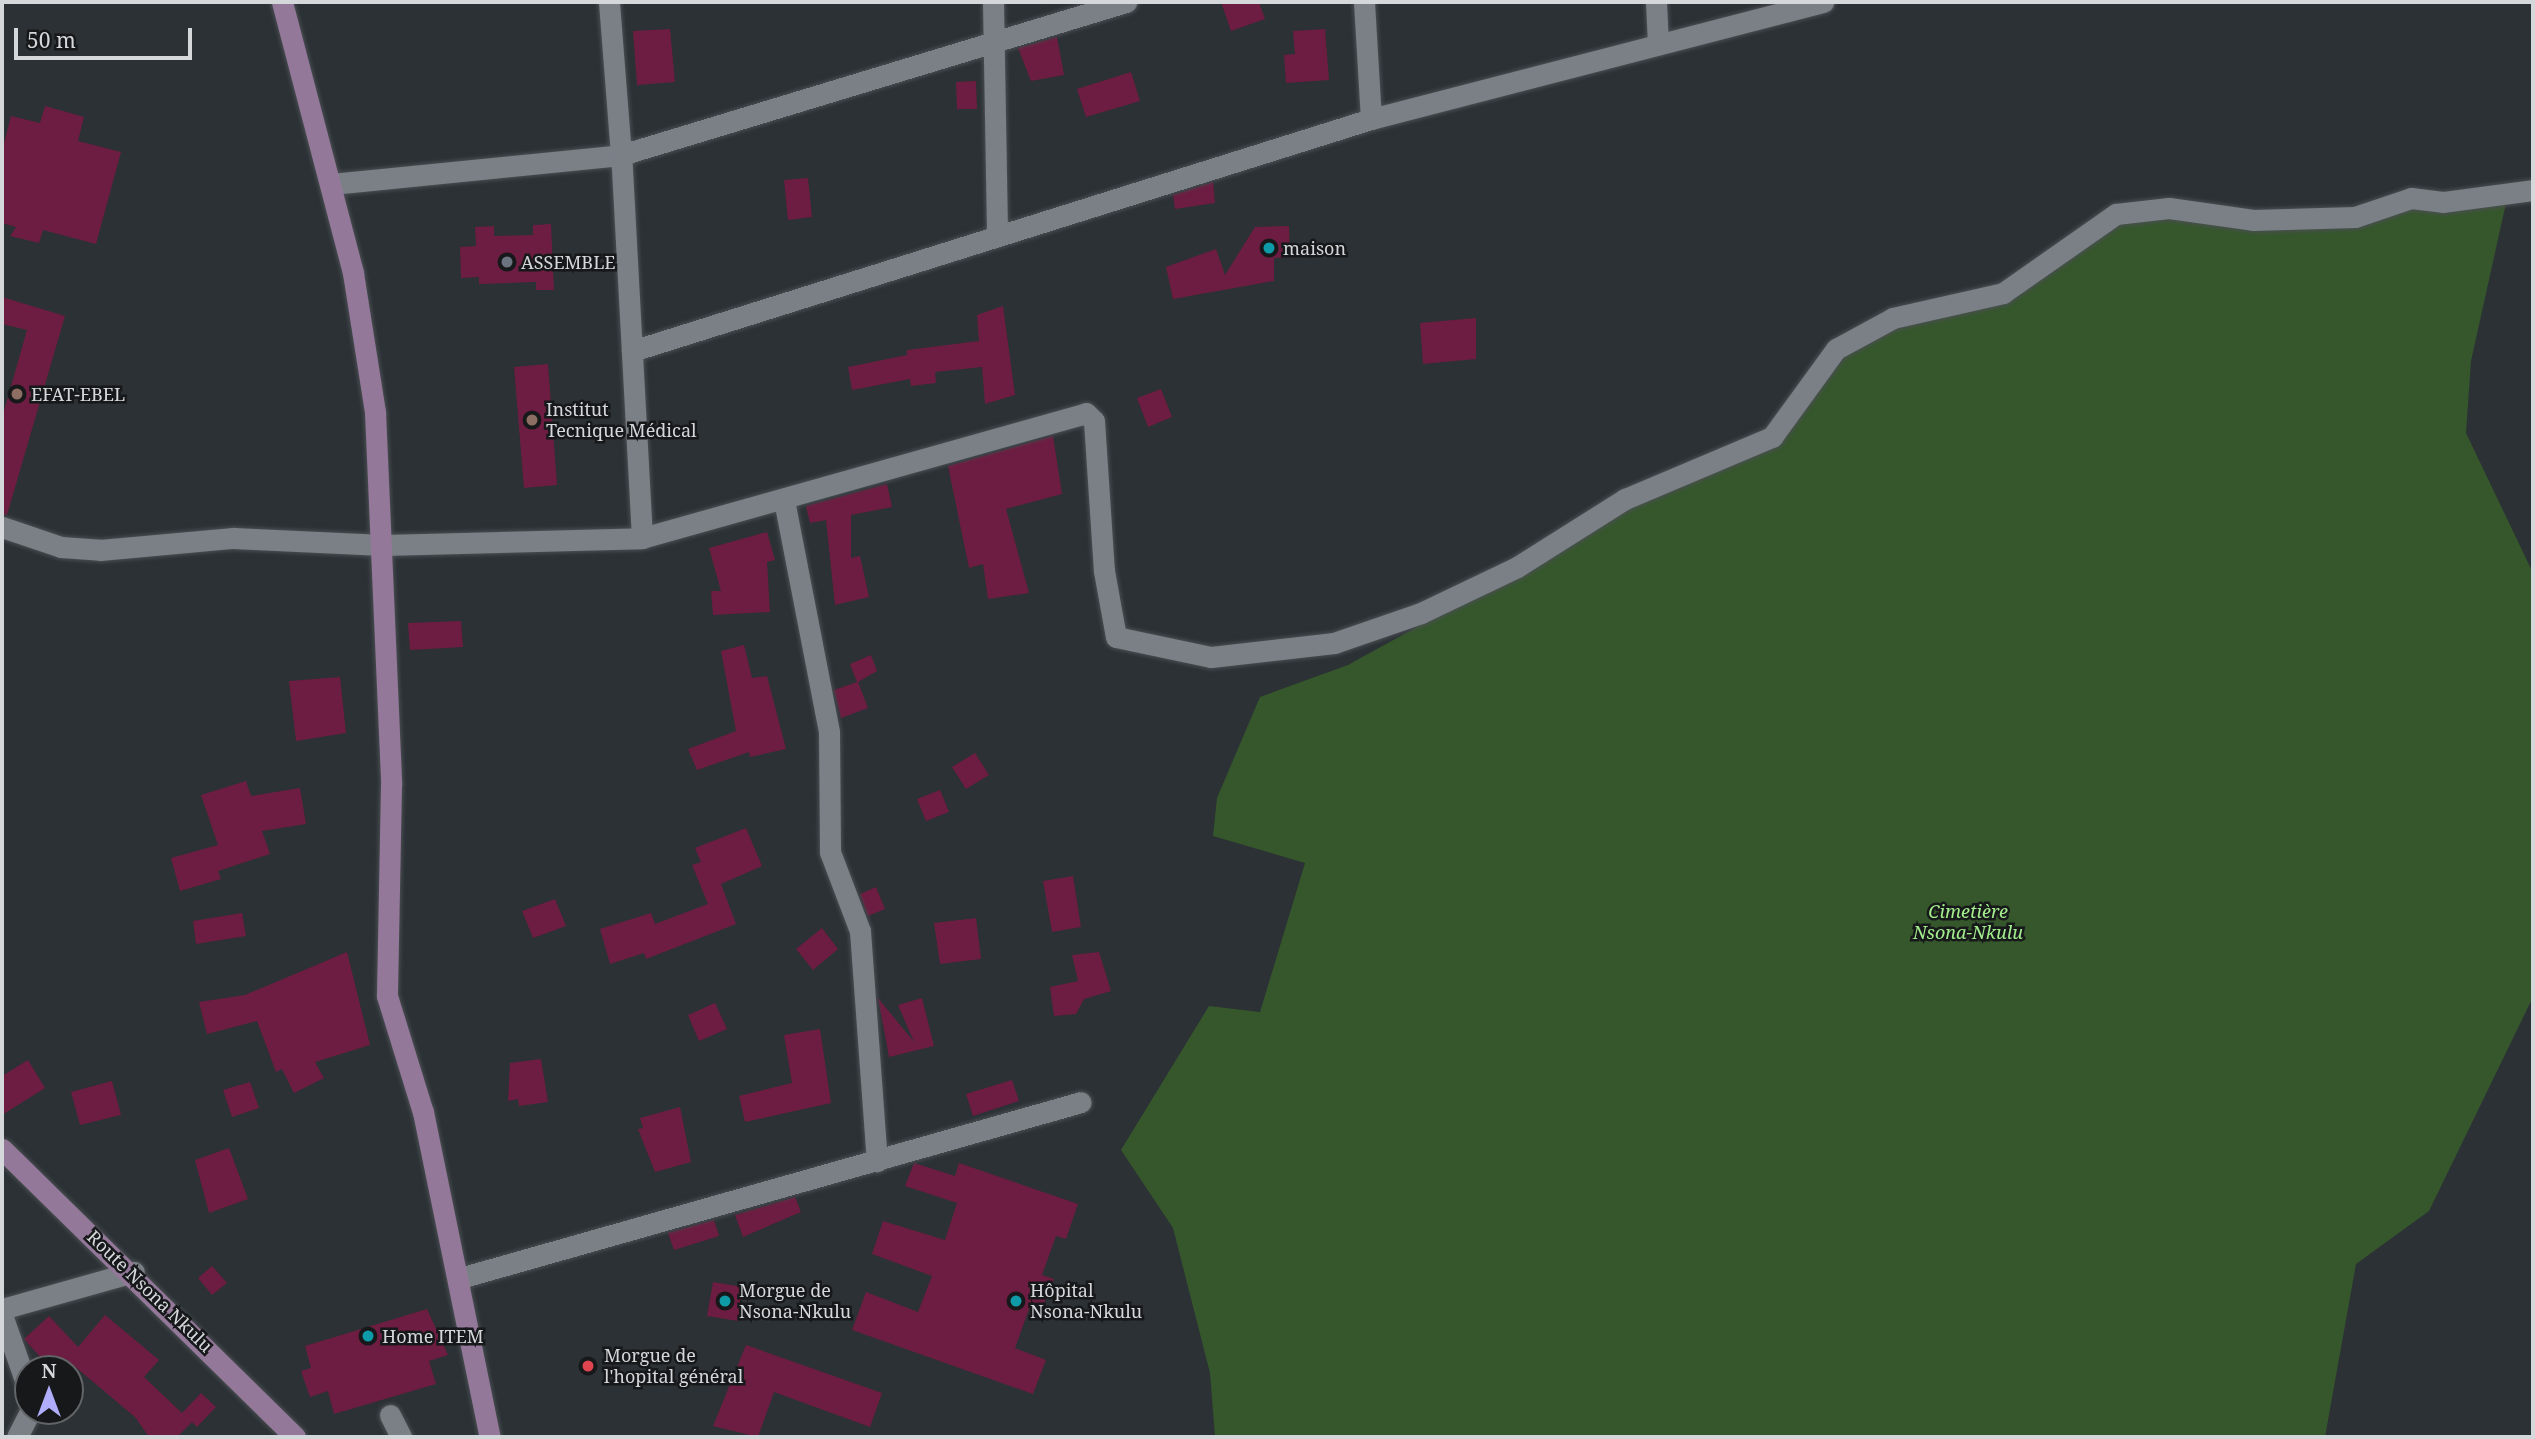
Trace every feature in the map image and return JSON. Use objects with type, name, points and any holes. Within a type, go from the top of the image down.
[{"type":"street","points":[[282,2],[332,184],[371,376],[383,545],[393,871],[387,996],[423,1112],[460,1278],[490,1437]]},
{"type":"street","points":[[609,2],[621,155],[642,538]]},
{"type":"street","points":[[993,2],[997,41],[997,235]]},
{"type":"street","points":[[332,184],[621,155],[1126,2]]},
{"type":"street","points":[[1364,2],[1371,119]]},
{"type":"street","points":[[1656,2],[1658,44]]},
{"type":"street","points":[[632,351],[1371,119],[1823,2]]},
{"type":"street","points":[[2,527],[61,547],[100,550],[233,538],[383,545],[642,538],[1086,413],[1094,421],[1104,571],[1116,637],[1212,657],[1334,643],[1421,613],[1517,567],[1625,499],[1772,437],[1836,349],[1893,318],[2003,293],[2116,214],[2169,208],[2253,220],[2355,217],[2411,198],[2443,202],[2533,190]]},
{"type":"street","points":[[784,500],[829,732],[830,852],[860,931],[877,1161]]},
{"type":"street","points":[[460,1278],[1081,1102]]},
{"type":"street","name":"Route Nsona Nkulu","points":[[2,1149],[134,1272],[295,1437]]},
{"type":"street","points":[[2,1309],[134,1272]]},
{"type":"street","points":[[2,1315],[16,1355]]},
{"type":"street","points":[[390,1415],[401,1437]]},
{"type":"green space","name":"Cimetière Nsona-Nkulu","points":[[2506,203],[2471,361],[2466,433],[2533,573],[2533,997],[2429,1211],[2356,1264],[2325,1437],[1215,1437],[1210,1373],[1173,1228],[1121,1150],[1209,1006],[1260,1012],[1305,863],[1213,836],[1217,798],[1260,697],[1348,665],[1654,496],[1778,443],[1859,339],[2015,295],[2115,220]]},
{"type":"building","points":[[1221,2],[1259,2],[1265,19],[1231,31]]},
{"type":"building","points":[[670,29],[675,82],[637,85],[633,31]]},
{"type":"building","points":[[1325,29],[1329,80],[1286,83],[1284,55],[1295,54],[1293,31]]},
{"type":"building","points":[[1057,37],[1064,75],[1031,81],[1018,48]]},
{"type":"building","points":[[1131,72],[1140,101],[1086,117],[1077,89]]},
{"type":"building","points":[[976,81],[977,109],[957,109],[956,82]]},
{"type":"building","points":[[45,106],[84,117],[78,141],[121,152],[96,244],[43,230],[39,243],[10,236],[16,227],[2,223],[2,151],[11,116],[40,123]]},
{"type":"building","points":[[808,178],[812,217],[788,220],[784,180]]},
{"type":"building","points":[[1213,182],[1215,203],[1175,209],[1173,195]]},
{"type":"building","name":"ASSEMBLE","points":[[551,224],[554,290],[536,290],[536,282],[479,284],[479,277],[461,278],[460,247],[476,246],[475,227],[494,226],[494,236],[533,235],[533,225]]},
{"type":"building","points":[[1289,226],[1290,257],[1274,258],[1274,281],[1173,299],[1166,267],[1216,249],[1225,275],[1255,227]]},
{"type":"building","points":[[2,297],[65,316],[7,515],[2,514],[2,418],[27,330],[2,324]]},
{"type":"building","points":[[1003,306],[1015,395],[985,404],[982,367],[935,372],[936,383],[911,386],[910,379],[852,390],[848,367],[907,355],[907,350],[979,341],[977,315]]},
{"type":"building","points":[[1476,318],[1476,359],[1423,364],[1420,323]]},
{"type":"building","points":[[548,364],[557,485],[524,488],[514,367]]},
{"type":"building","points":[[1161,389],[1172,417],[1148,427],[1137,398]]},
{"type":"building","points":[[1053,436],[1062,494],[1006,509],[1029,593],[988,599],[983,564],[969,568],[948,466]]},
{"type":"building","points":[[887,484],[892,507],[851,515],[851,558],[860,556],[869,597],[835,605],[826,520],[810,523],[806,506]]},
{"type":"building","points":[[767,532],[775,560],[767,562],[770,612],[713,615],[711,591],[721,591],[709,548]]},
{"type":"building","points":[[461,621],[463,647],[410,650],[408,623]]},
{"type":"building","points":[[744,645],[752,678],[767,676],[786,749],[750,757],[749,752],[697,770],[688,749],[736,731],[721,651]]},
{"type":"building","points":[[871,655],[877,671],[858,682],[868,708],[841,718],[834,690],[857,682],[850,664]]},
{"type":"building","points":[[340,677],[346,733],[296,741],[289,681]]},
{"type":"building","points":[[975,753],[989,775],[966,789],[952,767]]},
{"type":"building","points":[[246,781],[251,796],[300,788],[306,824],[262,831],[270,854],[218,871],[221,879],[180,891],[171,858],[218,845],[201,795]]},
{"type":"building","points":[[940,790],[949,812],[926,821],[917,799]]},
{"type":"building","points":[[746,828],[762,866],[721,884],[736,924],[646,959],[644,953],[610,964],[600,929],[651,913],[655,924],[708,904],[692,865],[701,862],[695,848]]},
{"type":"building","points":[[1073,876],[1081,927],[1052,932],[1043,881]]},
{"type":"building","points":[[876,887],[885,909],[868,916],[860,894]]},
{"type":"building","points":[[555,899],[566,926],[533,938],[522,911]]},
{"type":"building","points":[[242,913],[246,936],[196,944],[193,921]]},
{"type":"building","points":[[976,918],[981,959],[940,964],[934,923]]},
{"type":"building","points":[[822,928],[838,949],[813,970],[796,949]]},
{"type":"building","points":[[347,952],[370,1045],[315,1062],[324,1078],[294,1093],[282,1069],[276,1072],[257,1021],[207,1034],[199,1002],[245,995]]},
{"type":"building","points":[[1099,952],[1111,991],[1084,999],[1076,1014],[1054,1016],[1050,987],[1078,981],[1072,955]]},
{"type":"building","points":[[878,998],[914,1042],[898,1005],[922,998],[934,1046],[889,1057]]},
{"type":"building","points":[[715,1003],[727,1029],[699,1041],[688,1015]]},
{"type":"building","points":[[820,1029],[831,1103],[745,1122],[739,1096],[792,1083],[784,1035]]},
{"type":"building","points":[[541,1059],[548,1102],[519,1106],[518,1099],[508,1101],[510,1063]]},
{"type":"building","points":[[28,1060],[45,1088],[2,1115],[2,1076]]},
{"type":"building","points":[[1012,1080],[1019,1101],[973,1116],[966,1094]]},
{"type":"building","points":[[112,1081],[121,1115],[80,1125],[71,1092]]},
{"type":"building","points":[[250,1082],[259,1108],[232,1117],[223,1090]]},
{"type":"building","points":[[680,1107],[691,1162],[655,1172],[638,1129],[643,1128],[640,1118]]},
{"type":"building","points":[[229,1148],[248,1199],[209,1213],[195,1160]]},
{"type":"building","name":"Hôpital Nsona-Nkulu","points":[[914,1163],[955,1176],[959,1163],[1078,1204],[1066,1239],[1056,1236],[1042,1275],[1054,1279],[1040,1313],[1029,1309],[1015,1348],[1046,1360],[1033,1394],[852,1330],[866,1292],[918,1312],[932,1276],[872,1254],[883,1221],[945,1240],[957,1203],[905,1186]]},
{"type":"building","points":[[795,1197],[801,1212],[743,1237],[735,1215]]},
{"type":"building","points":[[714,1220],[719,1236],[674,1250],[668,1233]]},
{"type":"building","points":[[212,1266],[227,1283],[212,1295],[198,1278]]},
{"type":"building","name":"Morgue de Nsona-Nkulu","points":[[713,1282],[743,1287],[738,1321],[707,1316]]},
{"type":"building","points":[[427,1309],[448,1355],[429,1361],[436,1384],[334,1414],[328,1391],[310,1397],[301,1371],[311,1368],[305,1346]]},
{"type":"building","points":[[105,1315],[159,1360],[144,1377],[182,1413],[201,1393],[216,1407],[197,1427],[192,1422],[177,1437],[149,1437],[135,1417],[84,1374],[84,1355],[38,1355],[24,1339],[49,1316],[78,1347]]},
{"type":"building","points":[[746,1345],[882,1393],[870,1427],[774,1392],[758,1437],[713,1426]]},
{"type":"place","name":"maison","points":[[1269,248]]},
{"type":"place","name":"ASSEMBLE","points":[[507,262]]},
{"type":"place","name":"EFAT-EBEL","points":[[17,394]]},
{"type":"place","name":"Institut Tecnique Médical","points":[[532,420]]},
{"type":"place","name":"Morgue de Nsona-Nkulu","points":[[725,1301]]},
{"type":"place","name":"Hôpital Nsona-Nkulu","points":[[1016,1301]]},
{"type":"place","name":"Home ITEM","points":[[368,1336]]},
{"type":"place","name":"Morgue de l'hopital général","points":[[588,1366]]}]
